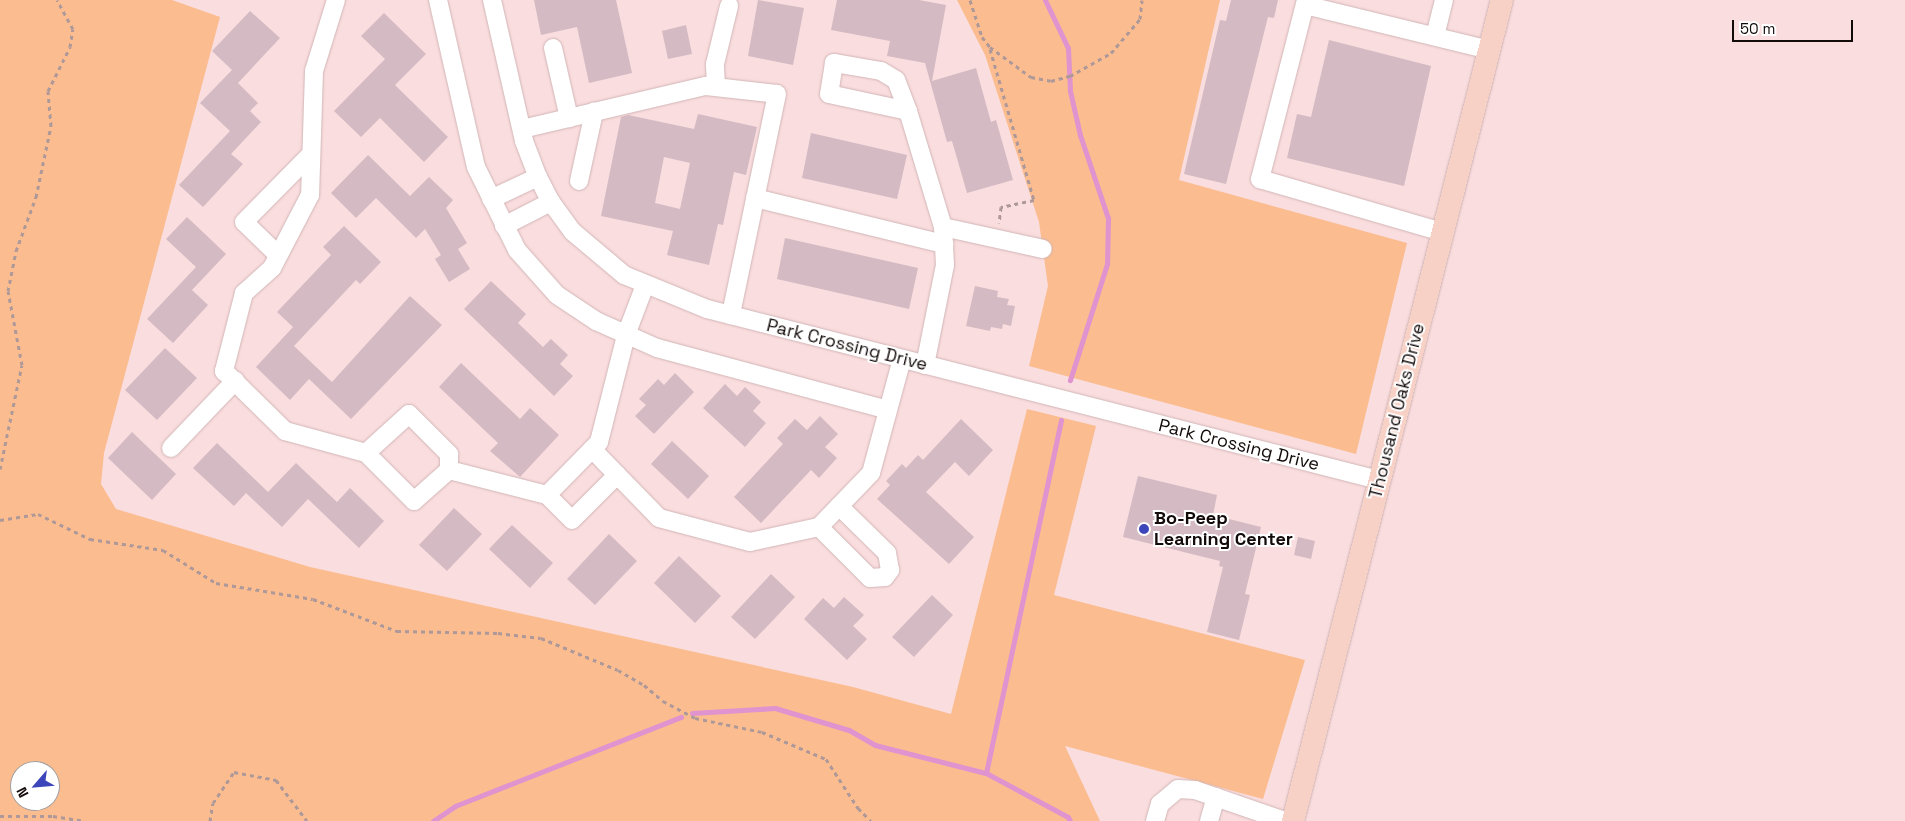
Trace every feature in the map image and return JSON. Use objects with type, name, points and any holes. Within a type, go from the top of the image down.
[{"type":"main road","name":"Thousand Oaks Drive","points":[[1293,821],[1502,0]]},
{"type":"street","points":[[336,0],[314,71],[310,195],[272,268],[244,293],[224,371],[285,432],[366,453],[414,501],[450,470]]},
{"type":"street","points":[[438,0],[476,167],[516,250],[557,295],[596,321],[657,348],[888,410]]},
{"type":"street","name":"Park Crossing Drive","points":[[492,0],[522,128],[538,177],[551,202],[588,248],[624,275],[730,316],[1380,480]]},
{"type":"street","points":[[1435,36],[1444,0]]},
{"type":"street","points":[[1443,232],[1260,179],[1306,2],[1490,50]]},
{"type":"street","points":[[716,85],[715,64],[729,6]]},
{"type":"street","points":[[553,48],[569,118]]},
{"type":"street","points":[[522,128],[716,85],[777,94],[730,316]]},
{"type":"street","points":[[908,111],[942,226],[944,244],[945,265],[925,365]]},
{"type":"street","points":[[579,181],[594,112]]},
{"type":"street","points":[[278,255],[244,222],[310,155]]},
{"type":"street","points":[[491,199],[538,177]]},
{"type":"street","points":[[756,198],[944,244]]},
{"type":"street","points":[[504,226],[551,202]]},
{"type":"street","points":[[942,226],[1043,249]]},
{"type":"street","points":[[547,495],[599,442],[626,335],[646,285]]},
{"type":"street","points":[[592,449],[658,518],[750,542],[819,526],[871,473],[902,359]]},
{"type":"street","points":[[171,448],[234,381]]},
{"type":"street","points":[[366,453],[408,414],[449,454],[450,470]]},
{"type":"street","points":[[450,470],[547,495],[572,520],[617,475]]},
{"type":"street","points":[[819,526],[870,578],[886,577],[890,570],[887,553],[838,506]]},
{"type":"street","points":[[1155,821],[1160,804],[1178,789],[1195,790],[1285,821]]},
{"type":"street","points":[[1209,821],[1216,798]]},
{"type":"path","points":[[0,470],[22,365],[8,291],[16,251],[38,188],[50,126],[48,91],[70,47],[72,29],[57,0]]},
{"type":"path","points":[[970,0],[982,37],[990,48],[1031,77],[1051,82],[1070,76],[1112,53],[1140,19],[1142,0]]},
{"type":"path","points":[[990,48],[1034,200],[1001,207],[995,238]]},
{"type":"path","points":[[0,520],[38,514],[90,539],[164,550],[216,583],[313,599],[397,631],[498,632],[541,638],[618,670],[644,685],[663,702],[695,718],[762,732],[826,759],[858,808],[871,821]]},
{"type":"path","points":[[210,821],[213,803],[234,772],[276,780],[306,821]]},
{"type":"path","points":[[0,816],[53,816],[84,821]]},
{"type":"shaded area","points":[[0,0],[172,0],[220,17],[104,453],[101,484],[116,509],[310,567],[853,687],[951,714],[1027,409],[1096,426],[1054,595],[1305,660],[1263,799],[1065,746],[1100,821],[0,821]]},
{"type":"shaded area","points":[[957,0],[1220,0],[1179,180],[1407,243],[1356,454],[1029,366],[1048,286],[1039,222],[985,55]]},
{"type":"building","points":[[534,0],[616,0],[632,73],[589,83],[577,27],[541,35]]},
{"type":"building","points":[[758,0],[804,8],[793,65],[748,56]]},
{"type":"building","points":[[837,0],[919,0],[946,5],[932,81],[976,68],[991,122],[996,120],[1013,180],[967,193],[952,141],[947,142],[925,63],[887,56],[890,41],[831,30]]},
{"type":"building","points":[[1231,0],[1278,0],[1274,18],[1268,17],[1226,184],[1184,174],[1220,20],[1226,21]]},
{"type":"building","points":[[250,11],[280,38],[238,83],[258,103],[250,111],[261,122],[231,154],[243,164],[203,207],[179,185],[230,131],[200,103],[232,70],[212,51]]},
{"type":"building","points":[[384,13],[426,54],[395,85],[448,137],[424,162],[380,118],[361,137],[334,111],[385,59],[361,36]]},
{"type":"building","points":[[686,25],[692,54],[668,59],[662,31]]},
{"type":"building","points":[[1329,40],[1431,66],[1404,186],[1287,158],[1297,114],[1311,117]]},
{"type":"building","points":[[698,114],[757,127],[746,175],[734,172],[723,225],[718,224],[709,265],[667,255],[673,231],[601,216],[621,117],[628,115],[694,129]],"holes":[[[664,157],[690,163],[680,209],[655,203]]]},
{"type":"building","points":[[811,133],[907,155],[897,199],[802,178]]},
{"type":"building","points":[[368,155],[410,196],[429,177],[453,200],[446,208],[467,243],[458,249],[470,269],[449,282],[435,259],[441,255],[425,229],[416,238],[376,198],[356,218],[331,193]]},
{"type":"building","points":[[187,217],[226,254],[192,290],[208,305],[173,343],[147,319],[196,267],[166,239]]},
{"type":"building","points":[[344,226],[381,262],[360,284],[356,280],[294,346],[332,382],[410,296],[442,325],[351,419],[309,379],[290,400],[256,367],[293,327],[277,312],[331,255],[323,247]]},
{"type":"building","points":[[785,238],[918,268],[909,309],[777,279]]},
{"type":"building","points":[[491,281],[526,314],[518,323],[543,347],[551,339],[568,355],[560,364],[573,376],[554,396],[464,309]]},
{"type":"building","points":[[975,286],[998,291],[997,297],[1009,299],[1007,305],[1015,306],[1011,326],[1003,324],[1002,329],[991,327],[990,331],[966,326]]},
{"type":"building","points":[[165,348],[197,378],[157,420],[125,390]]},
{"type":"building","points":[[461,363],[520,419],[530,408],[559,435],[520,477],[490,451],[498,443],[439,387]]},
{"type":"building","points":[[675,373],[694,392],[654,434],[635,416],[646,405],[639,399],[658,379],[664,385]]},
{"type":"building","points":[[725,384],[737,396],[745,387],[761,402],[753,411],[766,423],[745,447],[703,408]]},
{"type":"building","points":[[820,416],[838,434],[825,447],[837,458],[819,478],[811,470],[761,523],[734,497],[783,444],[777,438],[795,419],[807,430]]},
{"type":"building","points":[[961,419],[993,450],[969,476],[955,462],[926,492],[974,537],[949,564],[877,499],[890,485],[886,481],[902,464],[906,468],[918,455],[923,460]]},
{"type":"building","points":[[132,432],[176,474],[152,500],[108,458]]},
{"type":"building","points":[[672,441],[709,476],[688,499],[651,464]]},
{"type":"building","points":[[217,443],[268,492],[296,463],[337,502],[350,488],[384,521],[359,548],[308,499],[282,527],[246,493],[234,506],[193,468]]},
{"type":"building","points":[[1138,476],[1217,495],[1213,515],[1261,527],[1245,594],[1250,595],[1239,640],[1207,632],[1223,567],[1219,566],[1220,561],[1123,537]]},
{"type":"building","points":[[454,508],[482,534],[447,571],[419,545]]},
{"type":"building","points":[[512,525],[553,563],[530,588],[489,549]]},
{"type":"building","points":[[609,534],[637,561],[595,605],[567,579]]},
{"type":"building","points":[[1298,537],[1315,541],[1311,559],[1294,555]]},
{"type":"building","points":[[679,556],[721,596],[695,623],[654,583]]},
{"type":"building","points":[[771,574],[795,597],[755,639],[731,617]]},
{"type":"building","points":[[932,595],[953,615],[914,657],[892,637]]},
{"type":"building","points":[[844,597],[864,615],[853,626],[867,639],[847,660],[804,619],[823,598],[834,608]]},
{"type":"waterway","points":[[1045,0],[1068,48],[1070,91],[1080,135],[1108,218],[1107,264],[1070,380]]},
{"type":"waterway","points":[[986,773],[1061,420]]},
{"type":"waterway","points":[[692,713],[775,708],[849,730],[875,745],[986,773],[1068,817],[1070,821]]},
{"type":"waterway","points":[[433,821],[455,806],[681,717]]},
{"type":"place","name":"Bo-Peep Learning Center","points":[[1144,529]]}]
